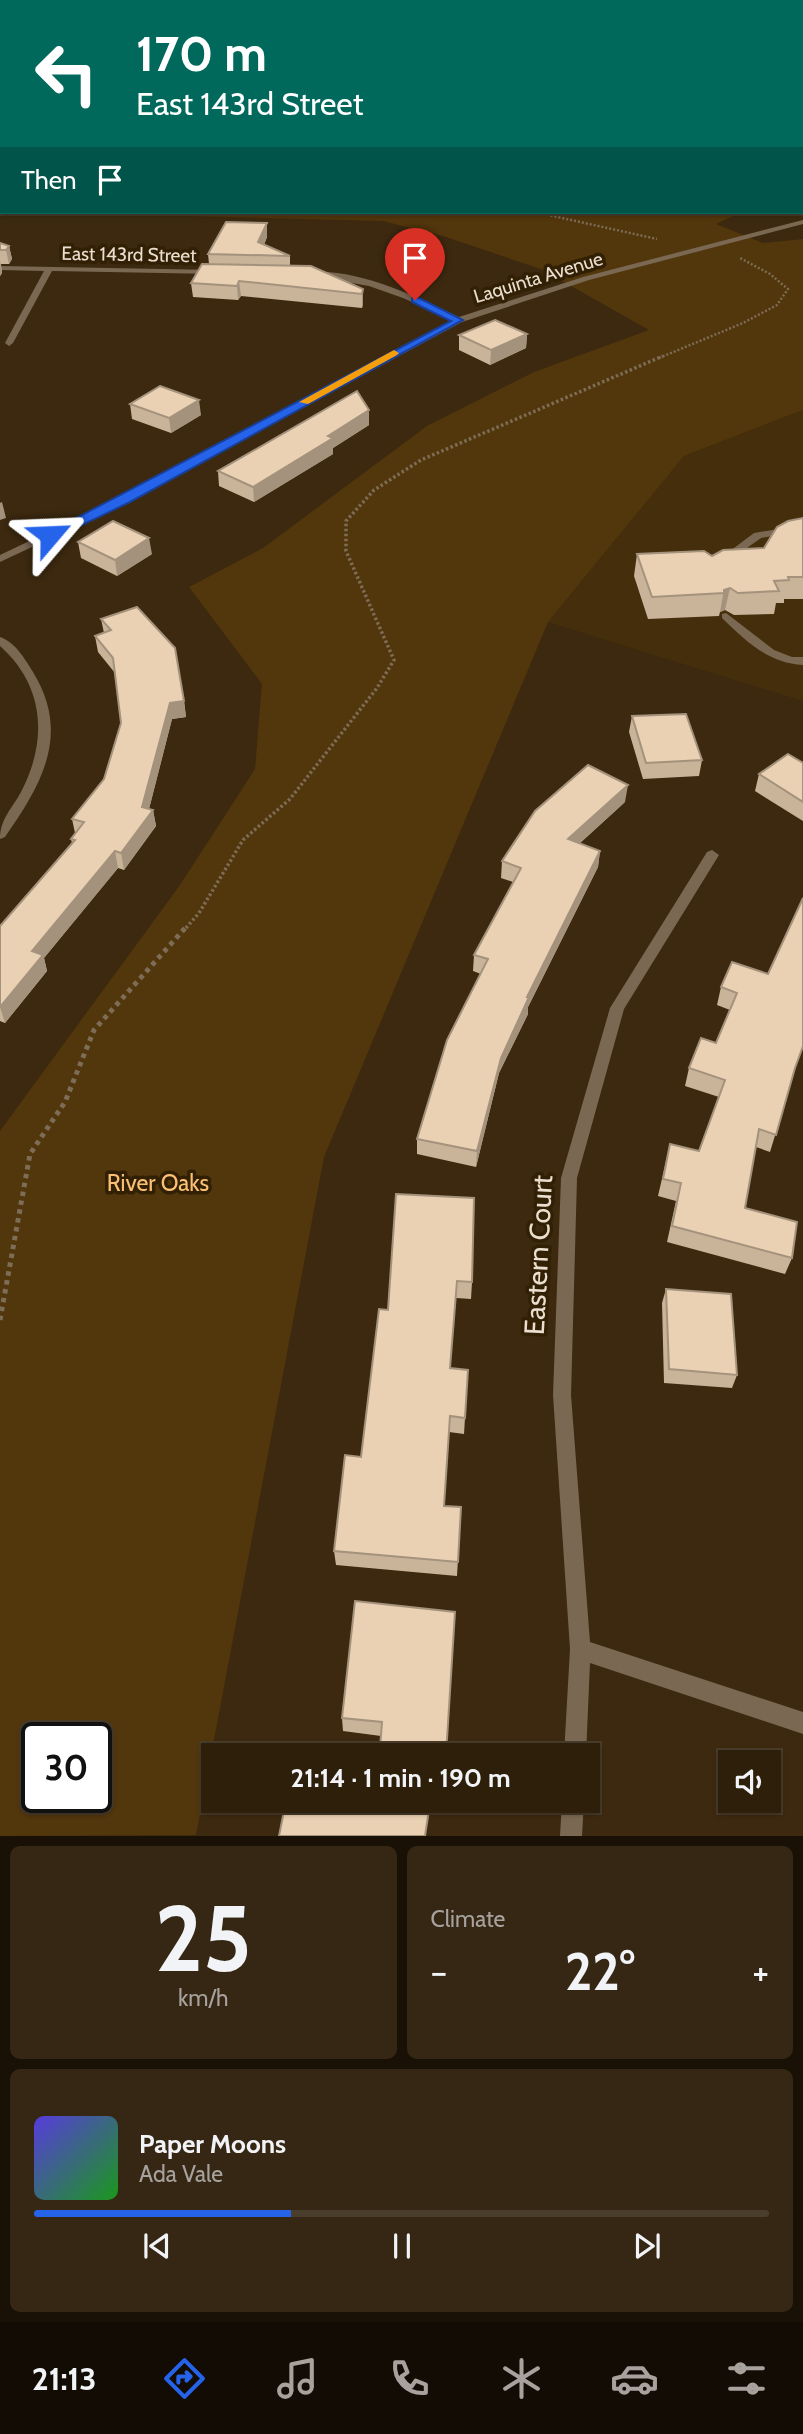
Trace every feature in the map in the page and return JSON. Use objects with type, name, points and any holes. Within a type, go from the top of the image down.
[{"type":"street","name":"Laquinta Avenue","points":[[0,559],[126,499],[458,320],[506,303],[700,247],[803,222]]},
{"type":"street","name":"East 143rd Street","points":[[0,268],[223,272]]},
{"type":"street","points":[[9,343],[49,269]]},
{"type":"street","points":[[303,273],[356,279],[394,289],[458,320]]},
{"type":"street","points":[[715,566],[758,535],[803,527]]},
{"type":"street","points":[[726,616],[761,649],[795,662],[803,662]]},
{"type":"street","points":[[0,640],[14,651],[41,694],[46,730],[42,760],[30,791],[1,833]]},
{"type":"street","name":"Eastern Court","points":[[576,1743],[580,1649],[562,1395],[569,1178],[617,1009],[712,855]]},
{"type":"street","points":[[580,1649],[803,1723]]},
{"type":"street","points":[[571,1836],[572,1813]]},
{"type":"path","points":[[0,1320],[30,1154],[65,1102],[94,1030],[199,913],[243,840],[290,799],[377,688],[394,660],[346,551],[346,522],[374,490],[421,460],[502,423],[743,323],[777,305],[788,289],[770,274],[734,254],[612,231],[543,214]]},
{"type":"shaded area","points":[[803,410],[803,701],[548,622],[684,456]]},
{"type":"green space","name":"River Oaks","points":[[105,214],[738,214],[716,224],[763,243],[803,239],[803,410],[684,456],[548,622],[324,1157],[213,1743],[201,1743],[201,1809],[196,1835],[0,1836],[0,1131],[180,885],[255,769],[262,684],[189,587],[263,548],[427,426],[534,372],[649,330],[541,269],[446,237],[383,221]]},
{"type":"building","points":[[226,222],[267,223],[258,242],[290,256],[208,254]]},
{"type":"building","points":[[0,243],[9,246],[6,250],[0,250]]},
{"type":"building","points":[[202,264],[311,266],[363,289],[362,294],[239,281],[237,286],[191,283]]},
{"type":"building","points":[[495,320],[527,334],[491,350],[459,335]]},
{"type":"building","points":[[160,386],[199,400],[169,418],[130,404]]},
{"type":"building","points":[[357,391],[369,410],[328,436],[333,438],[253,487],[218,471]]},
{"type":"building","points":[[803,518],[803,577],[774,581],[779,591],[738,593],[730,588],[724,590],[724,593],[652,597],[637,554],[704,551],[712,556],[723,550],[764,548],[777,527]]},
{"type":"building","points":[[113,521],[149,538],[115,560],[78,542]]},
{"type":"building","points":[[137,607],[175,648],[184,701],[170,703],[142,807],[153,810],[121,853],[115,851],[32,951],[43,955],[0,1007],[0,926],[75,840],[71,839],[84,822],[72,819],[104,779],[121,723],[113,658],[95,636],[111,630],[101,619]]},
{"type":"building","points":[[686,714],[702,760],[646,763],[632,716]]},
{"type":"building","points":[[788,754],[803,763],[803,802],[759,774]]},
{"type":"building","points":[[588,765],[628,785],[568,839],[600,851],[527,997],[501,1058],[477,1151],[417,1139],[447,1040],[488,959],[474,955],[521,868],[502,861],[535,811]]},
{"type":"building","points":[[803,898],[803,1046],[776,1135],[759,1129],[745,1208],[797,1222],[792,1258],[672,1226],[681,1183],[663,1179],[670,1144],[699,1151],[725,1080],[689,1068],[701,1038],[716,1043],[737,993],[721,987],[732,962],[768,974]]},
{"type":"building","points":[[396,1194],[474,1198],[472,1282],[457,1281],[450,1368],[468,1370],[465,1418],[450,1416],[444,1506],[461,1507],[458,1562],[334,1551],[345,1455],[361,1457],[379,1309],[388,1310]]},
{"type":"building","points":[[666,1289],[731,1294],[737,1375],[669,1369]]},
{"type":"building","points":[[355,1601],[455,1612],[447,1743],[380,1743],[382,1722],[342,1718]]},
{"type":"building","points":[[284,1813],[429,1813],[425,1836],[279,1836]]},
{"type":"slow traffic","points":[[304,402],[394,353]]},
{"type":"route","points":[[50,535],[126,499],[458,320],[415,300]]}]
